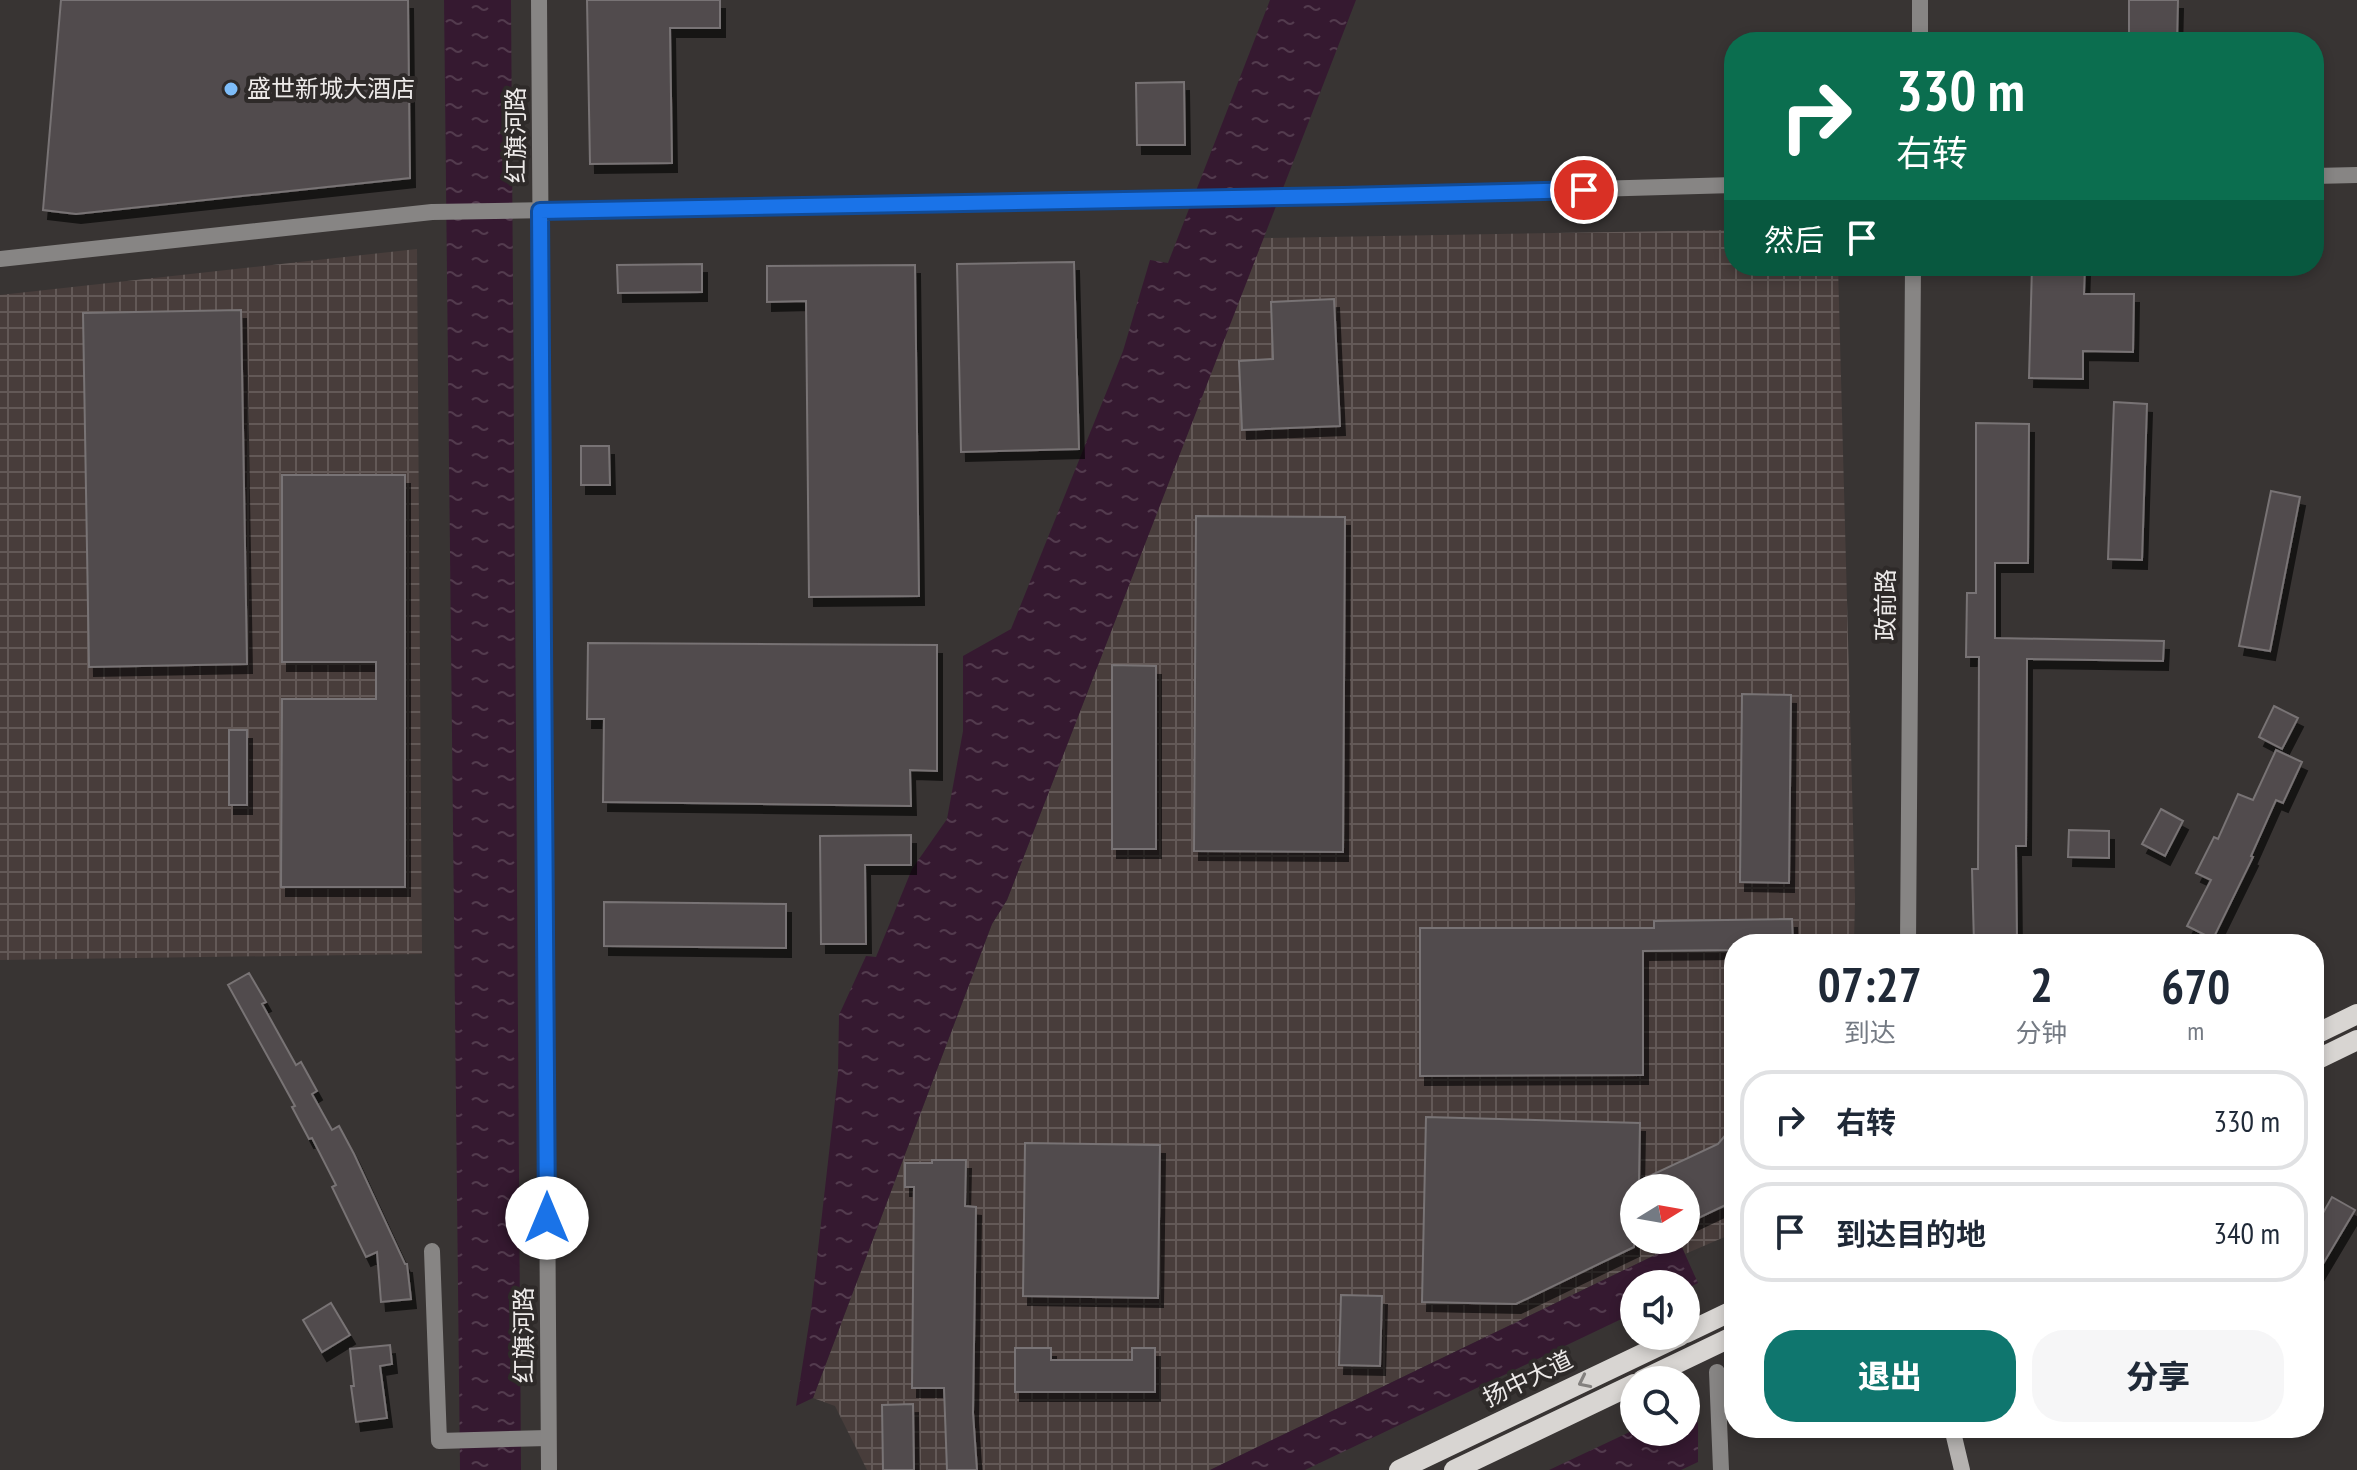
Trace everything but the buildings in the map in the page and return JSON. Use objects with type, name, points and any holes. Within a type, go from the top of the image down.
[{"type":"main road","points":[[2324,1030],[2357,1014]]},
{"type":"main road","points":[[2324,1056],[2357,1040]]},
{"type":"main road","points":[[1700,1326],[1724,1315]]},
{"type":"main road","points":[[1671,1366],[1724,1341]]},
{"type":"main road","name":"扬中大道","points":[[1399,1470],[1651,1350]]},
{"type":"main road","name":"扬中大道","points":[[1454,1470],[1620,1391]]},
{"type":"main road","points":[[1954,1438],[1962,1470]]},
{"type":"street","name":"红旗河路","points":[[539,0],[534,211],[549,1470]]},
{"type":"street","points":[[1920,0],[1920,32]]},
{"type":"street","points":[[2324,176],[2357,175]]},
{"type":"street","points":[[0,259],[432,212],[1328,197],[1724,185]]},
{"type":"street","name":"政前路","points":[[1908,934],[1913,276]]},
{"type":"street","points":[[432,1251],[439,1441],[548,1438]]},
{"type":"street","points":[[1717,1372],[1721,1470]]},
{"type":"shaded area","points":[[1724,230],[1724,276],[1838,276],[1854,934],[1724,934],[1724,1237],[1700,1248],[1700,1174],[1620,1174],[1620,1254],[1657,1254],[1210,1470],[867,1470],[835,1406],[813,1398],[992,924],[1007,900],[1263,238]]},
{"type":"shaded area","points":[[417,249],[422,954],[0,960],[0,295]]},
{"type":"water","points":[[444,0],[511,0],[521,1470],[460,1470]]},
{"type":"water","points":[[1270,0],[1356,0],[1007,900],[992,924],[813,1398],[796,1406],[811,1311],[838,1074],[839,1015],[866,956],[876,957],[912,869],[947,819],[963,731],[963,656],[1011,629],[1123,351],[1150,260],[1168,263]]},
{"type":"water","points":[[1657,1254],[1685,1254],[1692,1270],[1624,1270]]},
{"type":"water","points":[[1620,1272],[1620,1320],[1305,1470],[1210,1470]]},
{"type":"water","points":[[1620,1437],[1620,1446],[1698,1446],[1698,1462],[1681,1470],[1549,1470]]},
{"type":"place","name":"盛世新城大酒店","points":[[231,89]]},
{"type":"route","points":[[547,1218],[540,211],[1584,190]]}]
